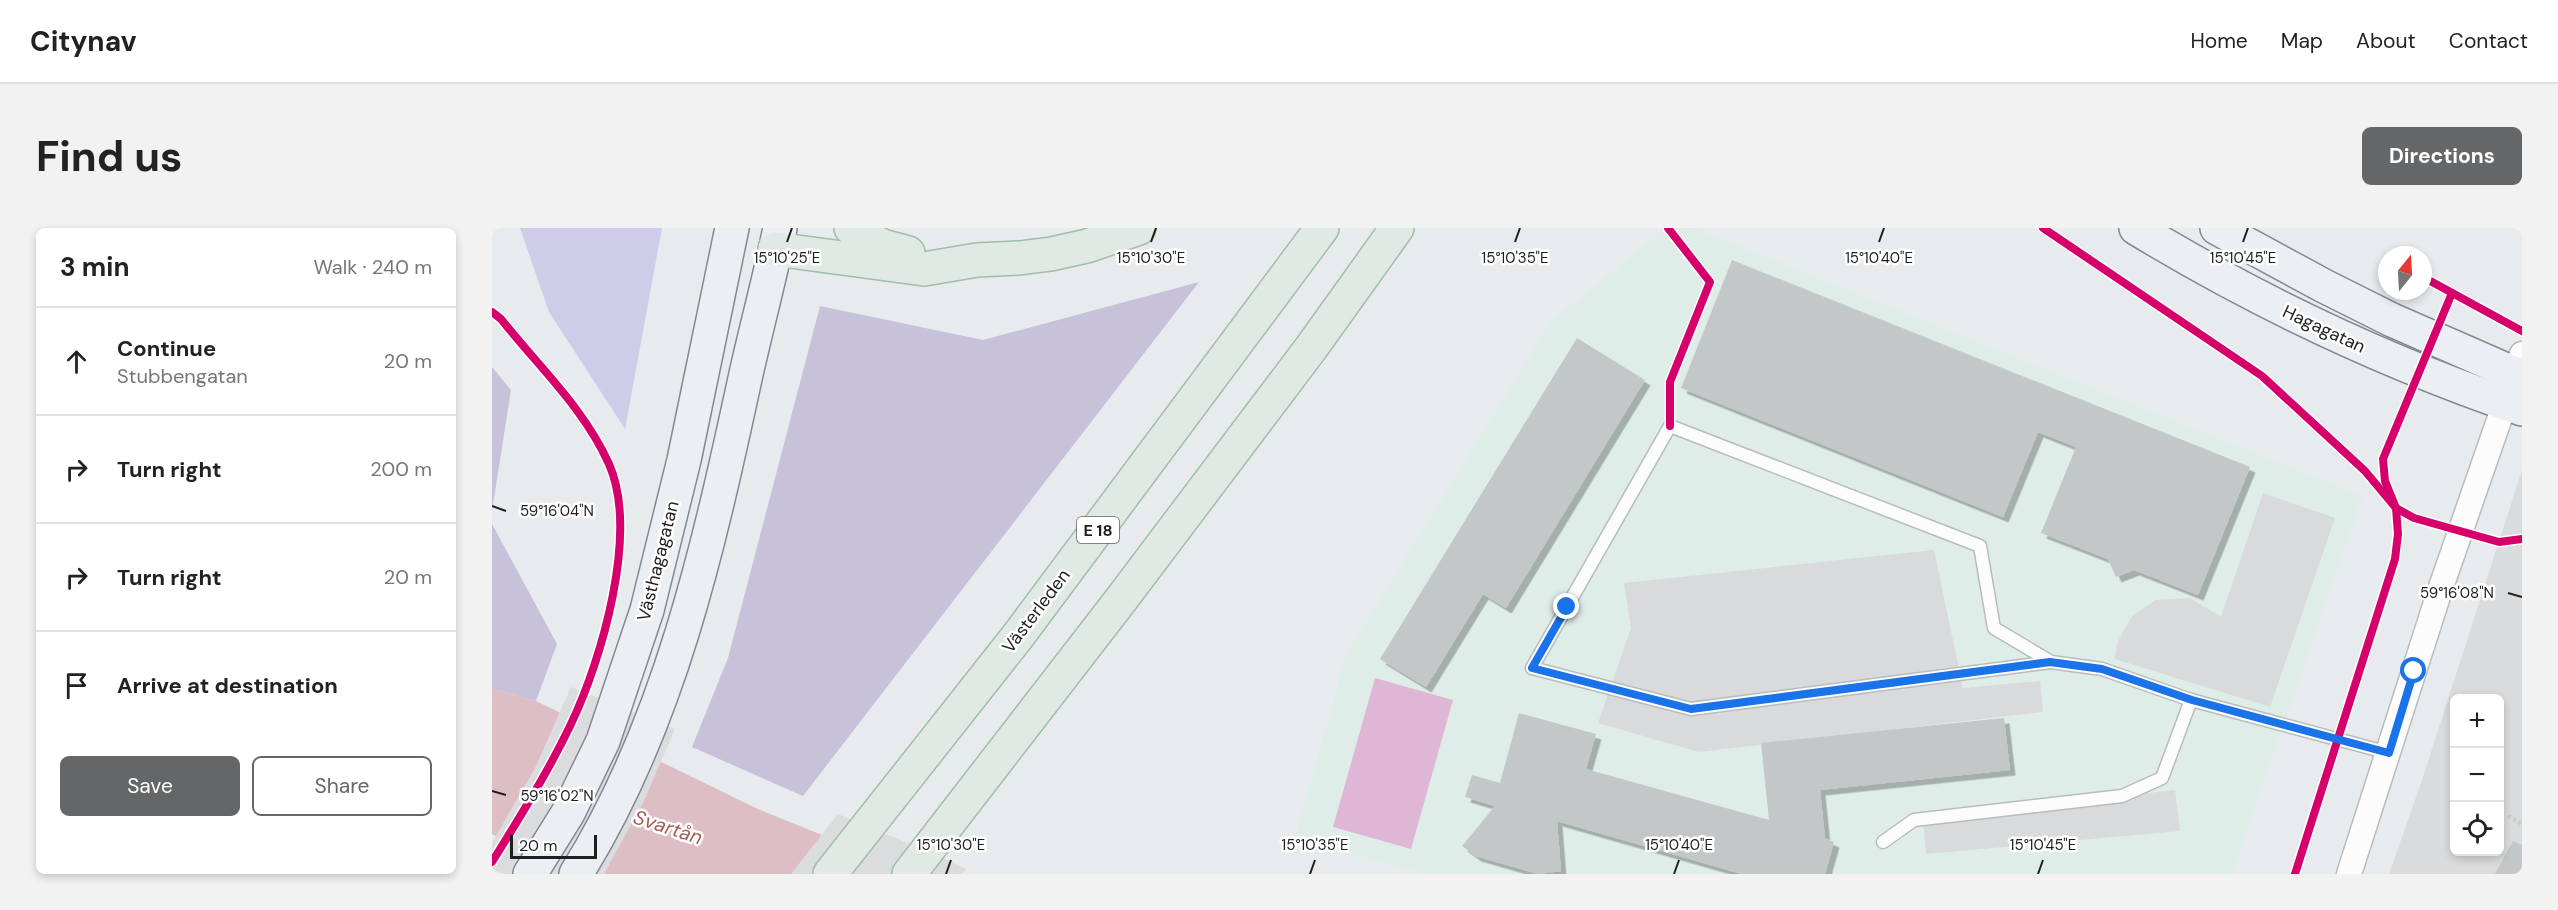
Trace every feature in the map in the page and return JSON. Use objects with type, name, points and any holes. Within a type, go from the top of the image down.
[{"type":"highway","points":[[851,228],[882,246],[947,264]]},
{"type":"highway","points":[[778,239],[924,269],[947,264],[1051,254],[1087,246],[1139,228]]},
{"type":"highway","name":"Västerleden","points":[[830,874],[1018,636],[1322,228]]},
{"type":"highway","points":[[918,863],[1311,348],[1397,228]]},
{"type":"main road","name":"Västhagagatan","points":[[530,874],[568,813],[603,741],[647,610],[684,460],[732,228]]},
{"type":"main road","name":"Hagagatan","points":[[2136,228],[2275,306],[2377,353],[2517,383]]},
{"type":"main road","name":"Hagagatan","points":[[2217,228],[2324,286],[2517,383]]},
{"type":"main road","points":[[722,276],[778,239]]},
{"type":"main road","points":[[576,874],[629,777],[652,720],[705,551],[778,239]]},
{"type":"street","points":[[2349,874],[2440,590],[2517,383]]},
{"type":"lane","points":[[2050,662],[1994,628],[1980,546],[1670,426],[1532,668],[1691,709],[2050,662],[2102,669],[2192,700],[2389,753]]},
{"type":"lane","points":[[1883,842],[1914,820],[2122,796],[2162,778],[2192,700]]},
{"type":"path","points":[[2508,816],[2522,824]]},
{"type":"shaded area","points":[[520,228],[662,228],[625,429],[549,312]]},
{"type":"shaded area","points":[[1666,228],[1694,228],[2363,496],[2232,874],[1424,874],[1295,838],[1346,655],[1551,321]]},
{"type":"shaded area","points":[[1199,282],[803,796],[692,747],[728,658],[820,306],[983,340]]},
{"type":"shaded area","points":[[492,367],[511,390],[492,511]]},
{"type":"shaded area","points":[[2522,470],[2522,874],[2389,874],[2421,783]]},
{"type":"shaded area","points":[[2263,493],[2335,518],[2270,707],[2115,659],[2117,643],[2132,616],[2155,600],[2190,598],[2221,617]]},
{"type":"shaded area","points":[[492,524],[557,644],[536,701],[492,689]]},
{"type":"shaded area","points":[[1934,550],[1963,688],[2040,681],[2043,712],[1699,752],[1598,723],[1631,628],[1624,583]]},
{"type":"shaded area","points":[[1375,678],[1453,700],[1411,849],[1333,827]]},
{"type":"shaded area","points":[[2175,790],[2180,831],[1926,854],[1923,819]]},
{"type":"water","name":"Svartån","points":[[492,689],[536,701],[760,810],[919,874],[570,874],[492,834]]},
{"type":"pier","points":[[571,687],[675,729],[643,803],[604,874],[504,874],[492,869],[492,843],[536,766]]},
{"type":"pier","points":[[838,814],[966,869],[962,874],[791,874]]},
{"type":"building","points":[[1732,260],[2250,467],[2198,595],[2134,570],[2116,577],[2108,559],[2041,533],[2076,447],[2038,432],[2003,517],[1681,388]]},
{"type":"building","points":[[1577,338],[1645,380],[1506,608],[1483,594],[1426,687],[1380,659]]},
{"type":"building","points":[[1519,713],[1596,734],[1586,769],[1769,820],[1761,743],[2004,718],[2010,770],[1820,790],[1825,838],[1834,842],[1825,874],[1742,874],[1557,821],[1561,871],[1538,874],[1476,856],[1462,846],[1495,806],[1465,797],[1472,775],[1500,783]]},
{"type":"building","points":[[2513,841],[2522,845],[2522,874],[2495,874]]},
{"type":"cycle path","points":[[1668,228],[1710,282],[1670,382],[1670,426]]},
{"type":"cycle path","points":[[2043,228],[2262,376],[2365,471],[2396,508],[2414,518],[2499,542],[2522,539]]},
{"type":"cycle path","points":[[2432,282],[2522,331]]},
{"type":"cycle path","points":[[2295,874],[2395,559],[2398,534],[2396,508],[2385,481],[2383,459],[2452,293]]},
{"type":"cycle path","points":[[492,312],[501,319],[560,388],[587,424],[609,464],[617,492],[620,524],[613,595],[605,631],[583,697],[553,759],[492,862]]},
{"type":"route","points":[[1567,607],[1532,668],[1691,709],[2050,662],[2102,669],[2192,700],[2389,753],[2414,671]]}]
